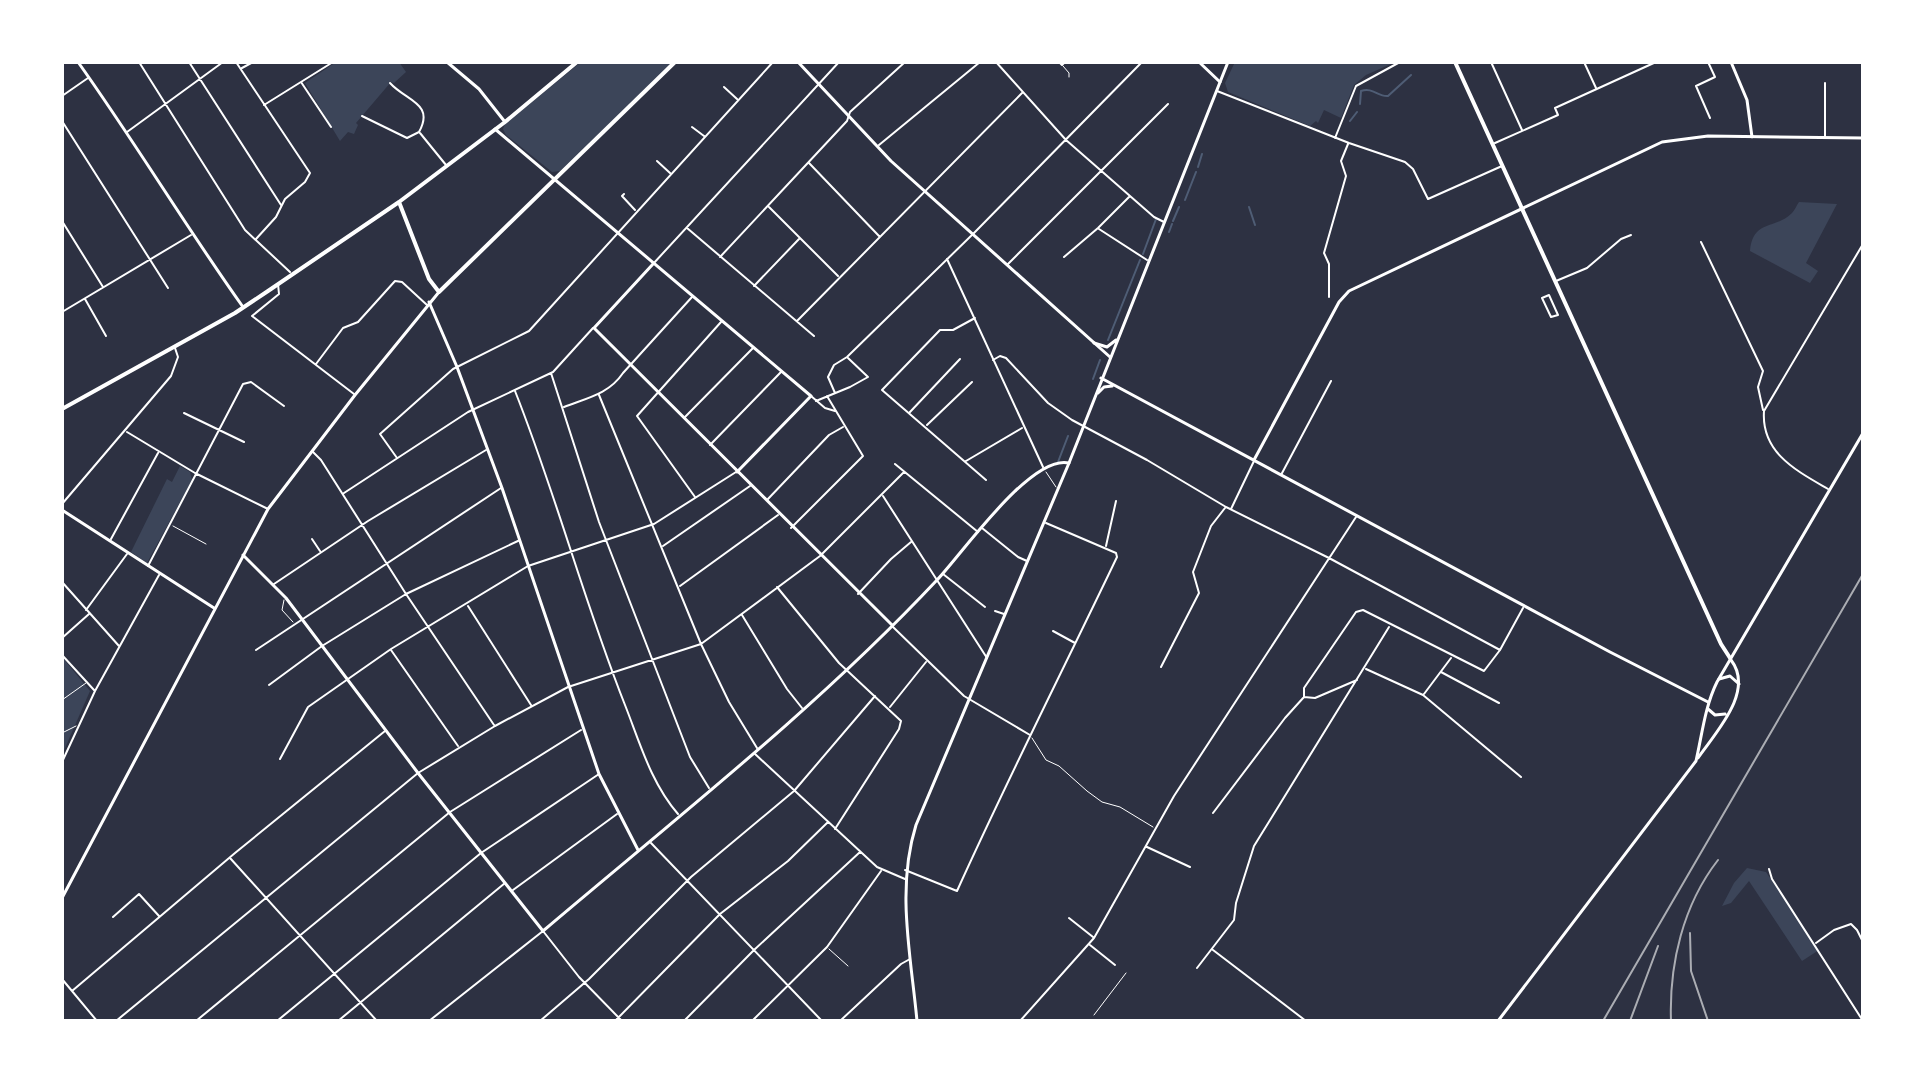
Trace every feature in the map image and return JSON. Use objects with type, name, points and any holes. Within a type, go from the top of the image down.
[{"type":"main road","points":[[62,409],[174,347],[278,284],[399,202],[505,122],[577,62]]},
{"type":"main road","points":[[399,202],[429,279],[439,292],[675,62]]},
{"type":"main road","points":[[1455,62],[1719,641],[1730,658]]},
{"type":"street","points":[[78,62],[191,235],[243,307]]},
{"type":"street","points":[[139,62],[245,230],[291,273]]},
{"type":"street","points":[[189,62],[281,205]]},
{"type":"street","points":[[126,133],[223,62]]},
{"type":"street","points":[[236,62],[310,173],[281,205],[276,217],[256,240]]},
{"type":"street","points":[[241,69],[253,62]]},
{"type":"street","points":[[264,105],[333,62]]},
{"type":"street","points":[[447,62],[479,89],[505,122]]},
{"type":"street","points":[[397,458],[380,434],[457,367],[529,331],[773,62]]},
{"type":"street","points":[[798,62],[877,147],[1110,357]]},
{"type":"street","points":[[343,494],[473,410],[551,373],[839,62]]},
{"type":"street","points":[[720,257],[849,116],[905,62]]},
{"type":"street","points":[[877,147],[980,62]]},
{"type":"street","points":[[996,62],[1066,140],[1154,217],[1164,222]]},
{"type":"street","points":[[835,393],[828,377],[834,365],[847,357],[947,259],[1142,62]]},
{"type":"street","points":[[1199,62],[1220,82]]},
{"type":"street","points":[[917,1021],[905,879],[916,825],[1069,463],[1228,62]]},
{"type":"street","points":[[1335,138],[1354,88],[1400,62]]},
{"type":"street","points":[[1491,62],[1523,131]]},
{"type":"street","points":[[1584,62],[1596,89]]},
{"type":"street","points":[[1493,144],[1558,115],[1555,108],[1656,62]]},
{"type":"street","points":[[1708,62],[1715,77],[1696,86],[1710,118]]},
{"type":"street","points":[[1731,62],[1747,100],[1752,137]]},
{"type":"street","points":[[62,96],[89,77]]},
{"type":"street","points":[[301,82],[331,127]]},
{"type":"street","points":[[362,116],[407,138],[419,132],[424,116],[422,108],[390,83]]},
{"type":"street","points":[[1825,83],[1825,137]]},
{"type":"street","points":[[724,87],[738,100]]},
{"type":"street","points":[[1216,91],[1405,162],[1413,169],[1428,199],[1503,165]]},
{"type":"street","points":[[797,321],[1022,93]]},
{"type":"street","points":[[1007,266],[1168,104]]},
{"type":"street","points":[[62,121],[168,288]]},
{"type":"street","points":[[692,127],[705,137]]},
{"type":"street","points":[[495,129],[816,401],[830,411],[836,410]]},
{"type":"street","points":[[419,132],[447,165]]},
{"type":"street","points":[[1231,509],[1254,460],[1345,294],[1662,142],[1708,136],[1863,138]]},
{"type":"street","points":[[1329,297],[1329,264],[1324,253],[1346,176],[1341,161],[1349,143]]},
{"type":"street","points":[[657,161],[670,174]]},
{"type":"street","points":[[808,162],[879,237]]},
{"type":"street","points":[[624,194],[622,196],[636,211]]},
{"type":"street","points":[[1064,257],[1130,196]]},
{"type":"street","points":[[768,206],[839,278]]},
{"type":"street","points":[[62,221],[104,288]]},
{"type":"street","points":[[686,227],[814,336]]},
{"type":"street","points":[[1098,228],[1148,261]]},
{"type":"street","points":[[62,312],[191,235]]},
{"type":"street","points":[[1554,281],[1587,268],[1621,239],[1631,235]]},
{"type":"street","points":[[754,286],[800,238]]},
{"type":"street","points":[[1701,242],[1763,371],[1758,387],[1770,442],[1782,461],[1829,490]]},
{"type":"street","points":[[1764,411],[1863,244]]},
{"type":"street","points":[[1857,253],[1863,256]]},
{"type":"street","points":[[947,259],[1044,468]]},
{"type":"street","points":[[316,365],[343,328],[358,322],[395,281],[400,281],[428,303],[488,448],[599,774],[638,850]]},
{"type":"street","points":[[278,284],[279,294],[252,316],[355,395]]},
{"type":"street","points":[[62,898],[268,509],[439,292]]},
{"type":"street","points":[[1549,295],[1558,315],[1551,317],[1542,298],[1549,295]]},
{"type":"street","points":[[562,408],[599,395],[614,386],[693,297]]},
{"type":"street","points":[[85,299],[106,336]]},
{"type":"street","points":[[975,318],[953,330],[940,330],[882,389],[986,480]]},
{"type":"street","points":[[695,498],[637,416],[722,321]]},
{"type":"street","points":[[594,328],[927,661],[970,700],[1031,736]]},
{"type":"street","points":[[1094,343],[1107,347],[1118,337]]},
{"type":"street","points":[[174,347],[178,357],[173,372],[62,507],[214,608]]},
{"type":"street","points":[[684,418],[753,348]]},
{"type":"street","points":[[993,360],[1000,356],[1006,358],[1048,403],[1226,507],[1329,558],[1500,650]]},
{"type":"street","points":[[816,401],[868,377],[847,357]]},
{"type":"street","points":[[910,412],[960,359]]},
{"type":"street","points":[[710,445],[781,371]]},
{"type":"street","points":[[551,373],[606,541],[690,757],[710,789]]},
{"type":"street","points":[[1101,378],[1356,517],[1708,702]]},
{"type":"street","points":[[1281,475],[1331,381]]},
{"type":"street","points":[[148,566],[245,382],[251,382],[284,406]]},
{"type":"street","points":[[926,426],[972,382]]},
{"type":"street","points":[[1094,399],[1104,387],[1121,389]]},
{"type":"street","points":[[515,391],[573,551],[612,672],[655,782],[679,815]]},
{"type":"street","points":[[599,395],[701,644],[755,750],[860,852],[881,870],[905,879]]},
{"type":"street","points":[[280,759],[308,707],[391,649],[528,566],[654,524],[737,472],[811,396]]},
{"type":"street","points":[[791,528],[863,456],[827,396]]},
{"type":"street","points":[[184,413],[244,442]]},
{"type":"street","points":[[766,501],[829,435],[844,426]]},
{"type":"street","points":[[966,461],[1023,428]]},
{"type":"street","points":[[126,432],[197,474],[268,509]]},
{"type":"street","points":[[1696,761],[1708,702],[1717,682],[1863,433]]},
{"type":"street","points":[[274,584],[488,448]]},
{"type":"street","points":[[312,450],[495,726]]},
{"type":"street","points":[[110,541],[158,452]]},
{"type":"street","points":[[429,1021],[543,931],[846,669],[943,574],[1026,479],[1044,468],[1069,463]]},
{"type":"street","points":[[895,464],[978,532]]},
{"type":"street","points":[[116,1021],[418,773],[495,726],[568,687],[701,644],[820,556],[904,472]]},
{"type":"street","points":[[662,547],[751,486]]},
{"type":"street","points":[[256,650],[502,488]]},
{"type":"street","points":[[882,495],[987,658]]},
{"type":"street","points":[[1106,548],[1116,501]]},
{"type":"street","points":[[1161,667],[1199,593],[1193,572],[1211,526],[1226,507]]},
{"type":"street","points":[[679,587],[779,514]]},
{"type":"street","points":[[1020,1021],[1094,938],[1155,828],[1356,517]]},
{"type":"street","points":[[905,870],[957,891],[1005,783],[1031,736],[1117,557],[1116,553],[1106,548],[1044,522]]},
{"type":"street","points":[[982,528],[1018,557],[1028,561]]},
{"type":"street","points":[[312,539],[321,552]]},
{"type":"street","points":[[269,685],[322,646],[406,594],[520,540]]},
{"type":"street","points":[[858,594],[912,542]]},
{"type":"street","points":[[62,638],[88,612],[128,553]]},
{"type":"street","points":[[243,555],[286,598],[418,773],[584,983],[621,1019]]},
{"type":"street","points":[[62,762],[95,691],[160,574]]},
{"type":"street","points":[[943,574],[985,607]]},
{"type":"street","points":[[62,582],[120,646]]},
{"type":"street","points":[[776,587],[846,669],[901,718],[899,729],[835,829]]},
{"type":"street","points":[[467,604],[532,706]]},
{"type":"street","points":[[1213,813],[1304,697],[1304,688],[1356,612],[1360,610],[1484,671],[1500,650],[1524,606]]},
{"type":"street","points":[[995,611],[1006,615]]},
{"type":"street","points":[[741,614],[802,708]]},
{"type":"street","points":[[1197,968],[1234,920],[1236,903],[1254,846],[1390,626]]},
{"type":"street","points":[[1053,631],[1076,644]]},
{"type":"street","points":[[391,649],[459,747]]},
{"type":"street","points":[[62,655],[95,691]]},
{"type":"street","points":[[1423,695],[1453,657]]},
{"type":"street","points":[[1498,1021],[1710,741],[1739,688],[1740,677],[1730,658]]},
{"type":"street","points":[[890,708],[927,661]]},
{"type":"street","points":[[1365,669],[1423,695],[1521,777]]},
{"type":"street","points":[[1441,672],[1499,703]]},
{"type":"street","points":[[1717,682],[1730,676],[1737,680],[1739,688]]},
{"type":"street","points":[[1304,697],[1315,698],[1359,679]]},
{"type":"street","points":[[540,1021],[584,983],[686,881],[794,791],[875,696]]},
{"type":"street","points":[[1708,709],[1718,716],[1729,710]]},
{"type":"street","points":[[196,1021],[450,812],[582,729]]},
{"type":"street","points":[[72,991],[386,731]]},
{"type":"street","points":[[1702,737],[1710,741]]},
{"type":"street","points":[[277,1021],[481,853],[599,774]]},
{"type":"street","points":[[512,891],[618,813]]},
{"type":"street","points":[[615,1021],[621,1019],[720,914],[788,861],[828,822]]},
{"type":"street","points":[[649,840],[822,1021]]},
{"type":"street","points":[[1145,846],[1190,867]]},
{"type":"street","points":[[684,1021],[754,950],[860,852]]},
{"type":"street","points":[[230,858],[377,1021]]},
{"type":"street","points":[[1769,869],[1772,879],[1863,1021]]},
{"type":"street","points":[[752,1021],[827,947],[881,870]]},
{"type":"street","points":[[338,1021],[506,882]]},
{"type":"street","points":[[113,917],[139,894],[160,917]]},
{"type":"street","points":[[1069,918],[1094,938]]},
{"type":"street","points":[[1815,944],[1834,930],[1851,924],[1863,942]]},
{"type":"street","points":[[1089,945],[1115,965]]},
{"type":"street","points":[[1212,949],[1306,1021]]},
{"type":"street","points":[[840,1021],[901,964],[911,959]]},
{"type":"street","points":[[62,979],[97,1021]]},
{"type":"lane","points":[[1062,63],[1069,77]]},
{"type":"lane","points":[[1044,468],[1058,489]]},
{"type":"lane","points":[[170,524],[206,544]]},
{"type":"lane","points":[[286,598],[281,605],[282,610],[294,624]]},
{"type":"lane","points":[[62,665],[67,661]]},
{"type":"lane","points":[[62,700],[86,683]]},
{"type":"lane","points":[[62,733],[79,726]]},
{"type":"lane","points":[[1031,736],[1046,760],[1059,766],[1087,791],[1102,802],[1120,807],[1155,828]]},
{"type":"lane","points":[[827,947],[848,966]]},
{"type":"lane","points":[[1094,1015],[1126,973]]},
{"type":"shaded area","points":[[336,62],[399,62],[406,72],[394,83],[391,82],[356,123],[354,134],[348,132],[340,141],[305,83]]},
{"type":"shaded area","points":[[581,62],[673,62],[560,171],[552,172],[506,135],[503,129],[505,124]]},
{"type":"shaded area","points":[[1235,62],[1393,63],[1366,75],[1354,85],[1341,118],[1324,110],[1318,123],[1316,121],[1310,126],[1228,92],[1225,83]]},
{"type":"shaded area","points":[[1799,202],[1837,204],[1806,263],[1818,271],[1810,283],[1750,251],[1755,234],[1760,229],[1785,218]]},
{"type":"shaded area","points":[[180,466],[190,472],[192,480],[147,563],[131,552],[167,479],[172,482]]},
{"type":"shaded area","points":[[62,657],[90,691],[62,755]]},
{"type":"shaded area","points":[[1747,868],[1766,872],[1819,950],[1802,961],[1749,881],[1731,903],[1722,906],[1734,883]]},
{"type":"waterway","points":[[1360,104],[1361,91],[1369,90],[1388,96],[1411,75]]},
{"type":"waterway","points":[[1350,121],[1357,112]]},
{"type":"waterway","points":[[1198,167],[1202,154]]},
{"type":"waterway","points":[[1185,200],[1196,172]]},
{"type":"waterway","points":[[1173,221],[1179,207]]},
{"type":"waterway","points":[[1249,207],[1255,225]]},
{"type":"waterway","points":[[1143,254],[1156,219]]},
{"type":"waterway","points":[[1169,232],[1172,224]]},
{"type":"waterway","points":[[1108,340],[1140,260]]},
{"type":"waterway","points":[[1093,379],[1100,360]]},
{"type":"waterway","points":[[1058,462],[1068,436]]},
{"type":"railway","points":[[1603,1021],[1863,574]]},
{"type":"railway","points":[[1671,1021],[1673,978],[1681,936],[1696,896],[1718,860]]},
{"type":"railway","points":[[1690,933],[1691,971],[1708,1021]]},
{"type":"railway","points":[[1630,1021],[1658,946]]}]
